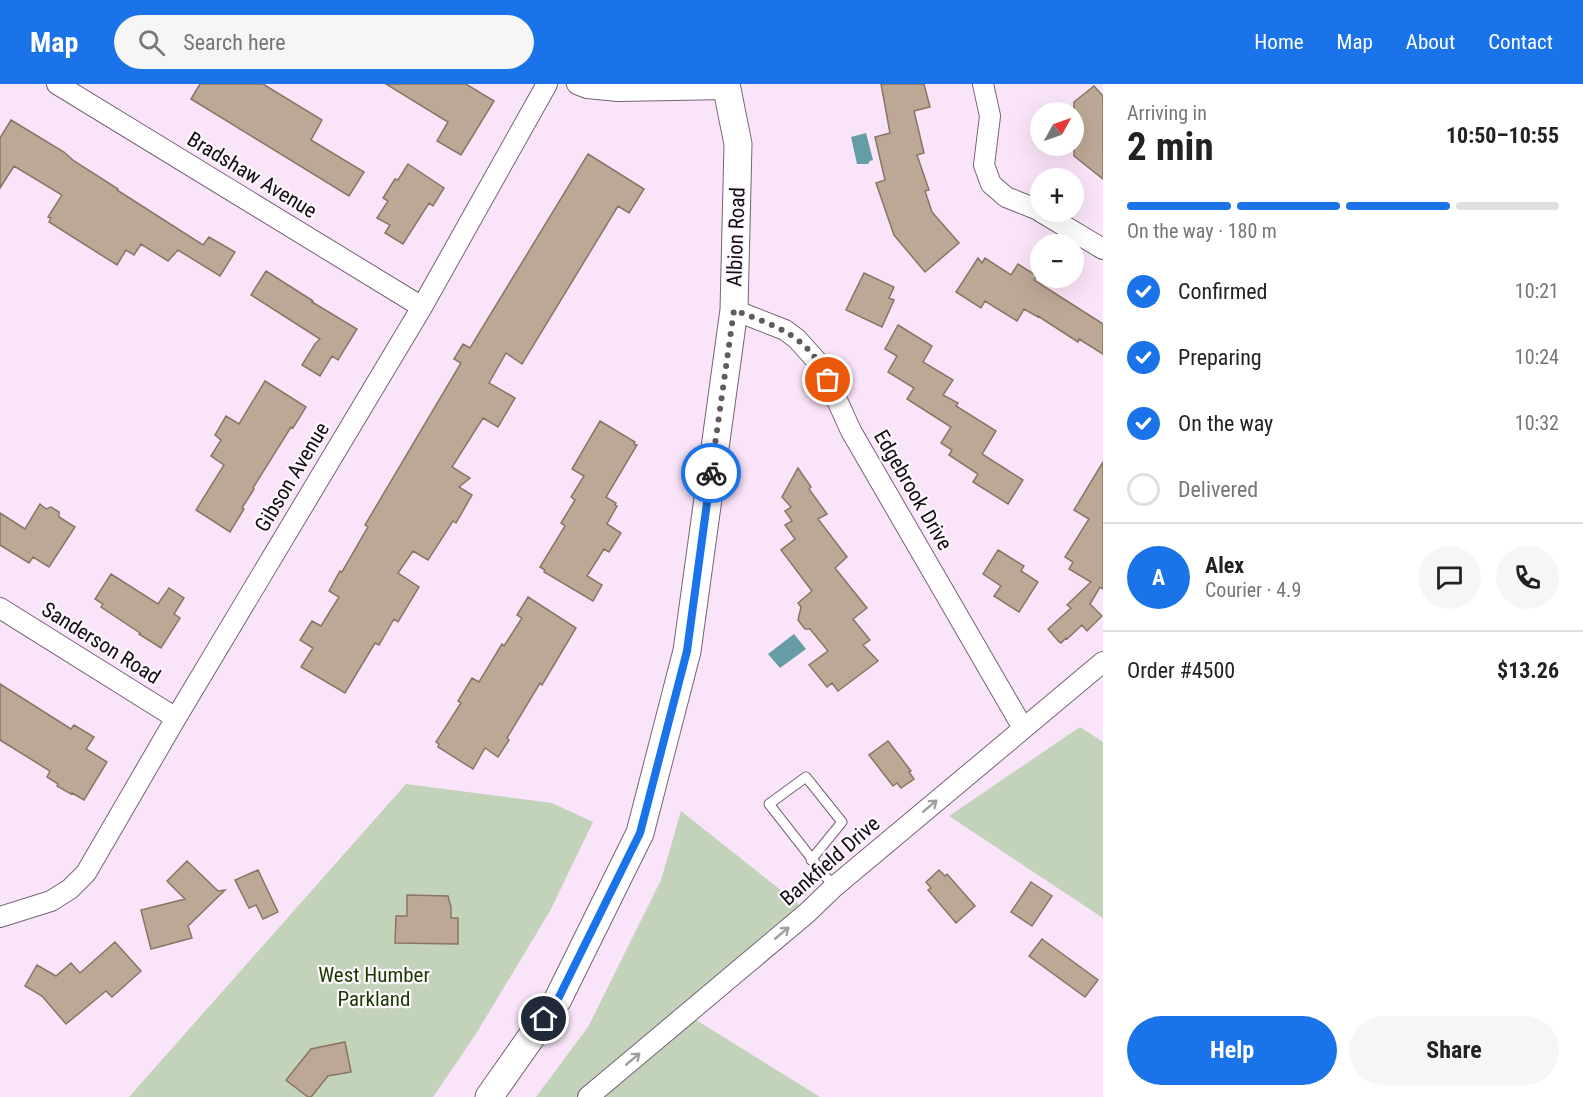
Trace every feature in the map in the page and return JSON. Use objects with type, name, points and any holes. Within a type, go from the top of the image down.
[{"type":"main road","name":"Albion Road","points":[[489,1097],[558,999],[640,833],[687,651],[734,310],[738,144],[726,86]]},
{"type":"street","name":"Bradshaw Avenue","points":[[57,84],[422,306]]},
{"type":"street","name":"Gibson Avenue","points":[[0,917],[51,901],[70,889],[86,873],[422,306],[547,84]]},
{"type":"street","points":[[577,84],[587,88],[618,91],[726,86]]},
{"type":"street","points":[[983,84],[990,116],[984,165],[991,184],[1006,197],[1030,207]]},
{"type":"street","points":[[1059,222],[1103,249]]},
{"type":"street","name":"Edgebrook Drive","points":[[734,310],[785,330],[797,339],[822,367],[851,431],[1023,728]]},
{"type":"street","name":"Sanderson Road","points":[[0,608],[176,718]]},
{"type":"street","name":"Bankfield Drive","points":[[588,1097],[1103,662]]},
{"type":"lane","points":[[811,860],[842,822],[806,777],[769,804],[811,860],[834,887]]},
{"type":"green space","points":[[1080,727],[1103,742],[1103,918],[949,816]]},
{"type":"green space","name":"West Humber Parkland","points":[[406,784],[552,803],[593,822],[550,911],[474,1037],[433,1097],[129,1097]]},
{"type":"green space","points":[[681,811],[802,907],[685,1013],[820,1097],[536,1097],[588,1027],[661,880]]},
{"type":"water","points":[[866,133],[873,160],[868,164],[857,164],[851,137]]},
{"type":"water","points":[[794,634],[806,649],[780,668],[768,654]]},
{"type":"building","points":[[200,84],[263,84],[322,120],[311,140],[364,172],[349,196],[191,99]]},
{"type":"building","points":[[386,84],[466,84],[494,101],[461,155],[437,141],[448,122]]},
{"type":"building","points":[[881,84],[924,84],[930,107],[914,111],[924,153],[917,155],[929,190],[925,191],[932,212],[959,243],[925,272],[894,235],[876,183],[885,180],[875,137],[890,133]]},
{"type":"building","points":[[1094,86],[1103,96],[1103,179],[1074,156],[1084,156],[1084,102],[1074,102]]},
{"type":"building","points":[[11,120],[64,152],[117,190],[203,245],[209,237],[235,252],[220,276],[178,250],[168,261],[141,244],[134,255],[126,250],[117,265],[49,222],[51,218],[48,217],[62,195],[14,166],[0,188],[0,138]]},
{"type":"building","points":[[588,154],[644,189],[629,213],[618,206],[522,364],[506,353],[489,383],[515,398],[498,427],[483,418],[452,467],[470,478],[459,487],[472,495],[456,523],[453,521],[428,560],[413,551],[398,573],[419,587],[398,622],[394,619],[379,645],[375,643],[345,693],[301,667],[313,648],[300,640],[312,621],[321,626],[339,597],[329,591],[368,527],[365,525],[461,363],[454,359],[463,344],[470,348]]},
{"type":"building","points":[[408,164],[444,188],[433,206],[429,203],[403,244],[385,233],[390,225],[377,218],[388,201],[383,198]]},
{"type":"building","points":[[978,258],[982,263],[985,258],[1011,275],[1018,264],[1030,272],[1030,288],[1047,288],[1103,324],[1103,354],[1079,339],[1078,342],[1024,309],[1017,321],[985,301],[981,308],[956,292]]},
{"type":"building","points":[[266,271],[357,329],[338,360],[332,356],[320,376],[302,365],[320,339],[251,295]]},
{"type":"building","points":[[864,273],[894,287],[889,298],[894,300],[882,327],[846,310]]},
{"type":"building","points":[[898,325],[932,346],[923,362],[953,380],[943,395],[958,403],[956,406],[996,431],[982,454],[1023,480],[1008,504],[973,482],[978,474],[949,455],[952,450],[941,443],[951,427],[907,399],[914,388],[888,372],[897,356],[885,349]]},
{"type":"building","points":[[265,381],[306,407],[253,488],[230,532],[196,510],[224,465],[211,456],[221,440],[215,435],[226,416],[239,424]]},
{"type":"building","points":[[600,421],[637,445],[606,497],[617,506],[607,524],[621,533],[609,552],[604,549],[587,576],[602,585],[593,601],[544,572],[545,570],[540,567],[565,526],[561,523],[575,500],[571,497],[584,476],[572,469]]},
{"type":"building","points":[[1103,462],[1103,589],[1100,587],[1090,604],[1102,616],[1087,631],[1082,625],[1061,643],[1048,629],[1071,608],[1067,605],[1091,582],[1069,569],[1073,562],[1065,557],[1089,519],[1074,510]]},
{"type":"building","points":[[798,468],[811,487],[809,489],[827,514],[818,519],[847,557],[835,568],[867,608],[853,619],[870,640],[863,645],[878,661],[838,691],[832,683],[827,687],[809,665],[828,651],[810,629],[805,629],[798,620],[801,607],[798,603],[812,591],[781,550],[795,539],[785,525],[792,521],[785,511],[791,507],[782,497]]},
{"type":"building","points":[[40,504],[46,509],[51,507],[59,512],[59,517],[75,527],[49,567],[33,557],[29,563],[0,545],[0,513],[25,529]]},
{"type":"building","points":[[998,550],[1024,566],[1021,571],[1038,582],[1019,612],[994,596],[1001,586],[983,574]]},
{"type":"building","points":[[111,574],[158,604],[169,588],[184,598],[174,614],[180,618],[161,648],[101,607],[103,604],[95,599]]},
{"type":"building","points":[[528,597],[576,628],[542,685],[540,683],[498,757],[485,748],[473,769],[438,747],[439,744],[436,742],[461,703],[458,701],[472,678],[479,682],[502,644],[504,646],[522,618],[517,615]]},
{"type":"building","points":[[0,684],[71,729],[74,725],[94,737],[86,749],[107,762],[84,800],[57,786],[58,784],[47,777],[50,771],[0,740]]},
{"type":"building","points":[[888,741],[911,771],[909,772],[914,779],[901,788],[897,783],[893,786],[869,755]]},
{"type":"building","points":[[187,861],[218,891],[225,890],[188,926],[192,938],[151,949],[141,910],[185,899],[167,881]]},
{"type":"building","points":[[258,870],[278,912],[263,919],[256,905],[249,908],[235,880]]},
{"type":"building","points":[[939,870],[945,876],[947,874],[975,906],[956,923],[928,890],[931,888],[926,882]]},
{"type":"building","points":[[1031,882],[1052,896],[1032,926],[1011,912]]},
{"type":"building","points":[[407,895],[448,896],[451,918],[458,918],[458,944],[395,943],[396,916],[407,916]]},
{"type":"building","points":[[1042,939],[1098,980],[1085,997],[1029,956]]},
{"type":"building","points":[[115,942],[141,971],[112,997],[106,991],[66,1024],[42,996],[25,986],[37,965],[56,976],[71,963],[80,973]]},
{"type":"building","points":[[345,1042],[351,1072],[328,1076],[311,1097],[286,1080],[311,1049]]},
{"type":"way so far","points":[[711,473],[734,310],[785,330],[809,351],[822,367],[828,380]]},
{"type":"route","points":[[544,1019],[558,999],[640,833],[687,651],[711,473]]}]
